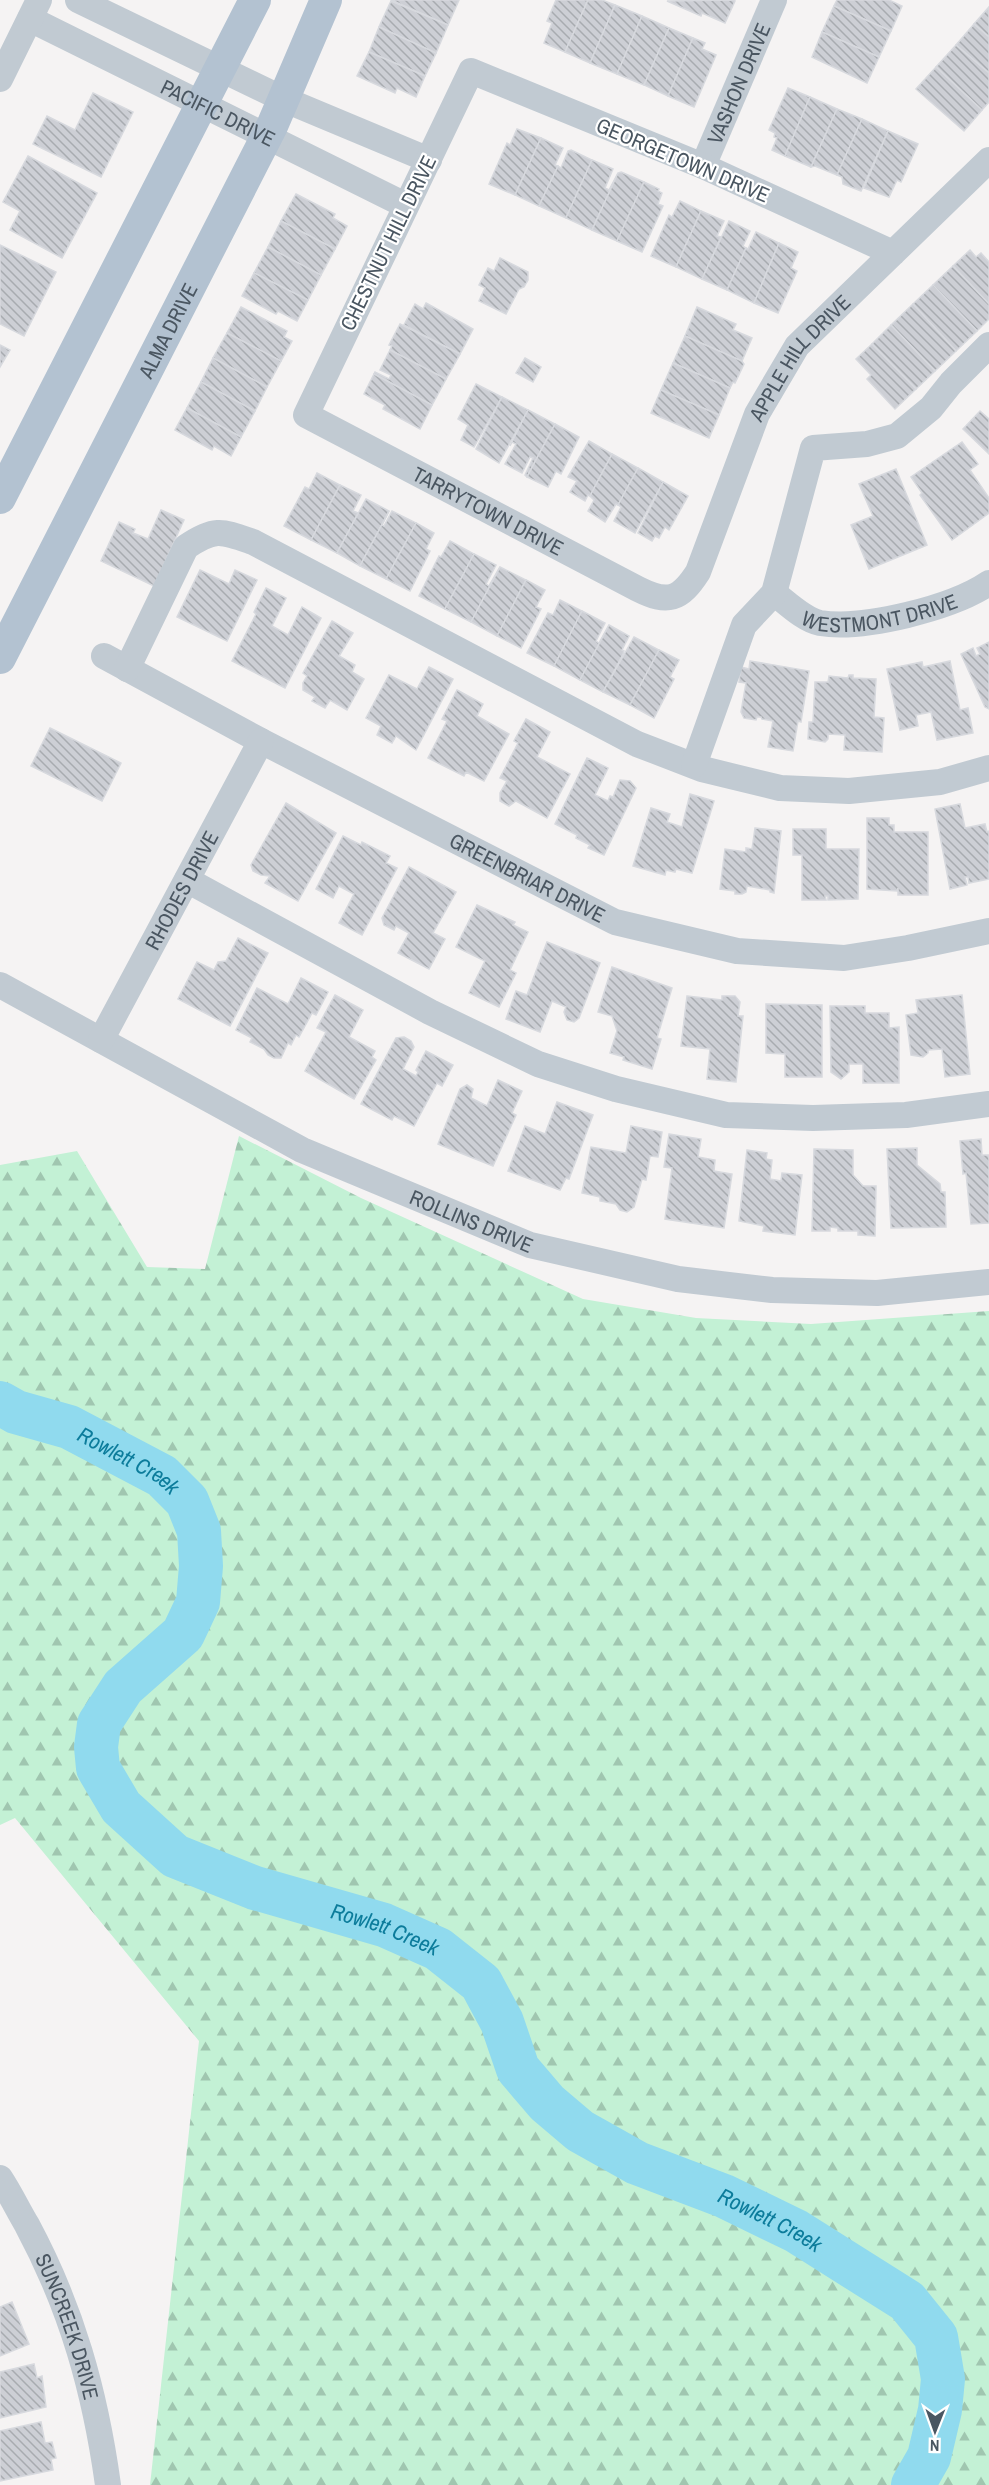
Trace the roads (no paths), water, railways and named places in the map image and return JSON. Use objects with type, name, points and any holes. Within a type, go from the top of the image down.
[{"type":"main road","points":[[0,498],[133,235],[204,104],[255,0]]},
{"type":"main road","name":"ALMA DRIVE","points":[[0,658],[266,136],[326,0]]},
{"type":"street","name":"PACIFIC DRIVE","points":[[78,0],[283,99],[429,160]]},
{"type":"street","name":"VASHON DRIVE","points":[[703,166],[774,0]]},
{"type":"street","name":"PACIFIC DRIVE","points":[[35,10],[204,104],[405,205]]},
{"type":"street","points":[[0,79],[35,10]]},
{"type":"street","name":"GEORGETOWN DRIVE","points":[[471,71],[703,166],[893,253]]},
{"type":"street","name":"CHESTNUT HILL DRIVE","points":[[306,415],[471,71]]},
{"type":"street","name":"APPLE HILL DRIVE","points":[[674,597],[687,589],[698,572],[758,414],[797,346],[989,160]]},
{"type":"street","points":[[694,765],[744,625],[774,593],[813,448],[867,444],[897,436],[931,408],[951,383],[989,345]]},
{"type":"street","name":"TARRYTOWN DRIVE","points":[[306,415],[656,598],[674,597]]},
{"type":"street","points":[[127,669],[186,547],[203,536],[225,532],[253,543],[637,744],[694,765],[780,788],[849,791],[940,782],[989,768]]},
{"type":"street","name":"WESTMONT DRIVE","points":[[774,593],[805,616],[819,623],[858,624],[922,612],[989,583]]},
{"type":"street","name":"GREENBRIAR DRIVE","points":[[104,656],[261,741],[615,922],[737,951],[844,958],[908,948],[989,931]]},
{"type":"street","name":"RHODES DRIVE","points":[[101,1040],[261,741]]},
{"type":"street","points":[[187,880],[441,1017],[537,1064],[616,1089],[726,1115],[813,1118],[906,1115],[989,1104]]},
{"type":"street","name":"ROLLINS DRIVE","points":[[0,985],[302,1150],[530,1245],[678,1279],[772,1290],[877,1293],[989,1282]]},
{"type":"street","name":"SUNCREEK DRIVE","points":[[0,2178],[43,2255],[71,2320],[90,2382],[108,2485]]},
{"type":"waterway","name":"Rowlett Creek","points":[[0,1403],[16,1412],[69,1427],[162,1476],[187,1501],[199,1531],[201,1566],[198,1602],[183,1634],[123,1687],[99,1724],[96,1747],[98,1768],[121,1807],[175,1856],[255,1888],[384,1925],[438,1949],[481,1983],[502,2022],[518,2069],[547,2103],[580,2131],[637,2163],[724,2196],[796,2231],[907,2301],[936,2337],[943,2379],[940,2410],[929,2457],[913,2485]]}]
